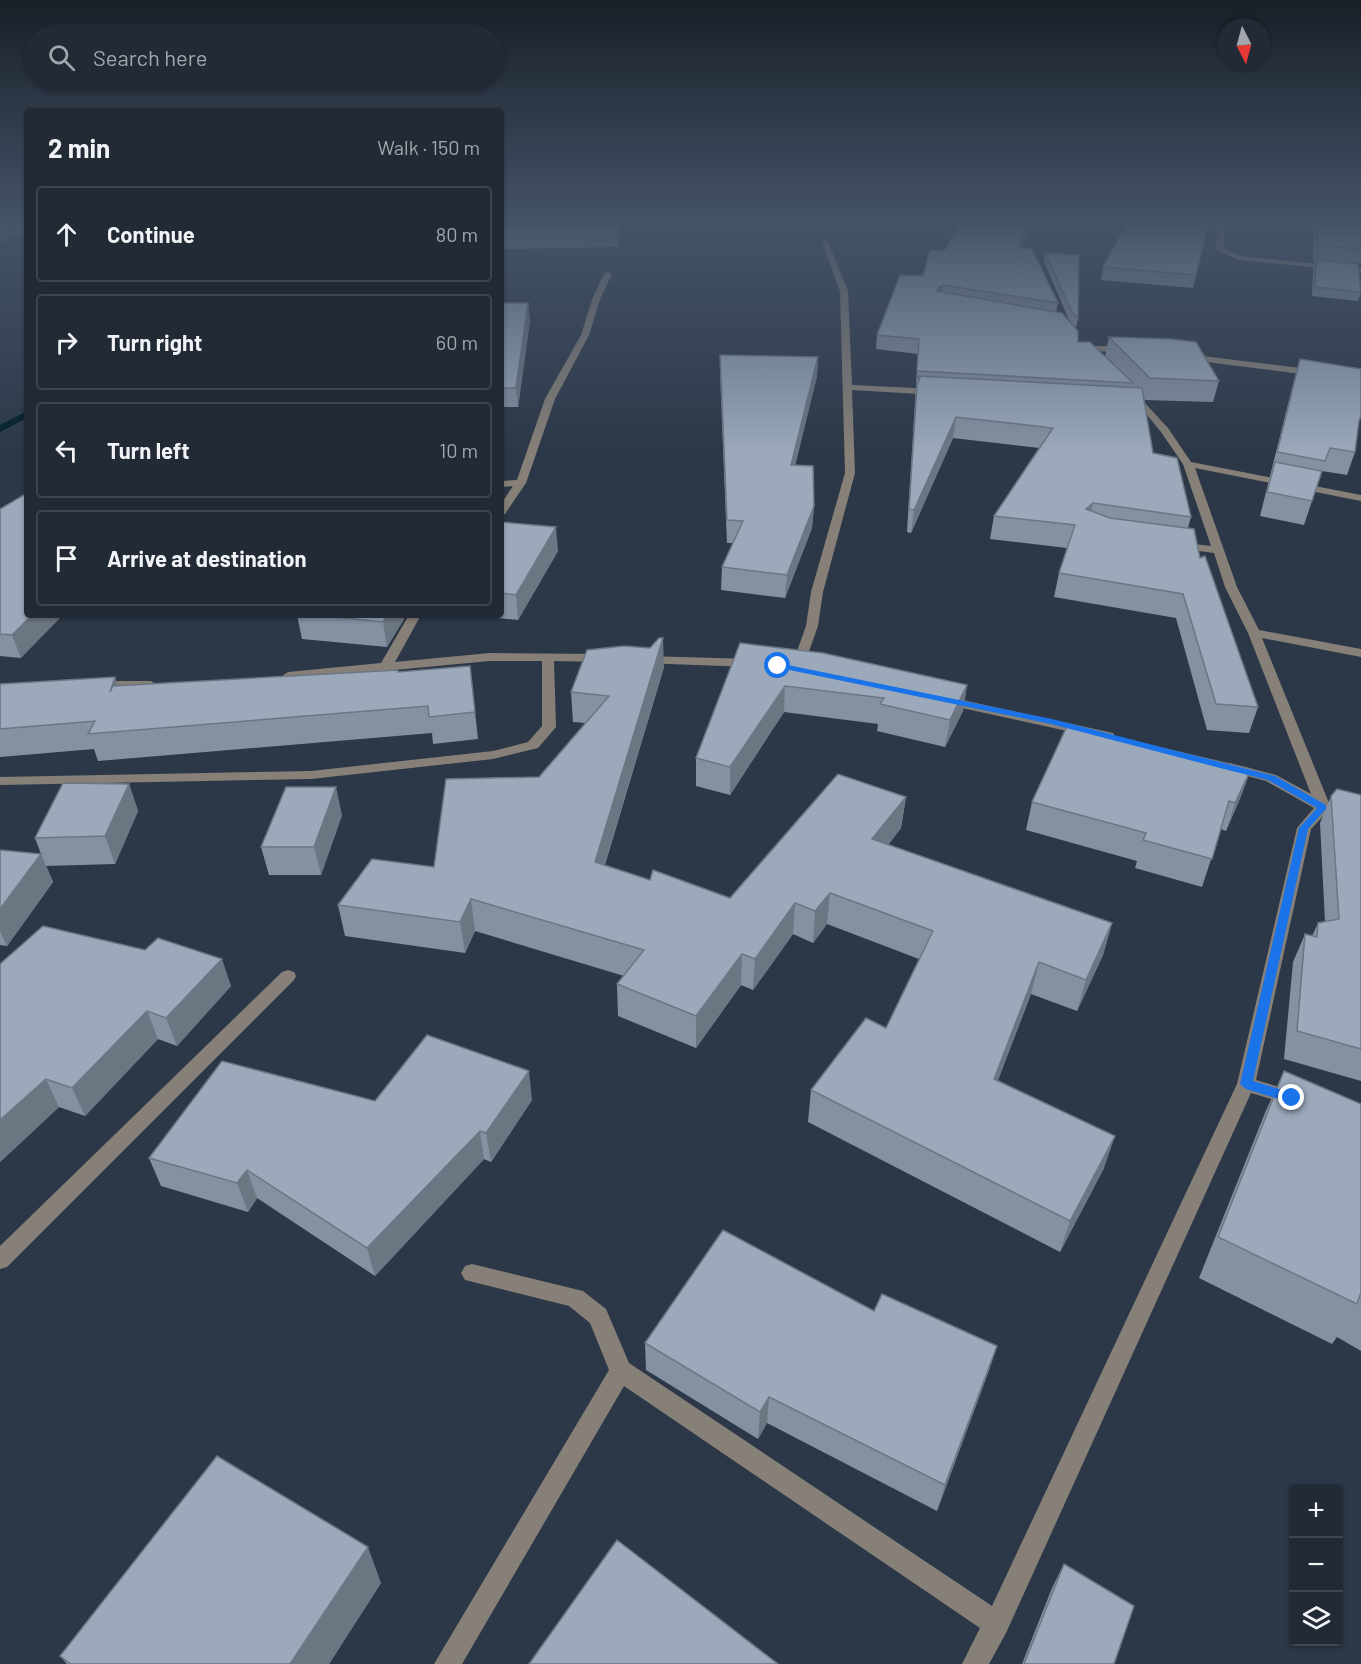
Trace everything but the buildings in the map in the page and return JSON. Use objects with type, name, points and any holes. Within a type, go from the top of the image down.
[{"type":"street","points":[[504,508],[521,483],[550,399],[585,335],[596,299]]},
{"type":"street","points":[[797,668],[812,626],[818,592],[850,472],[844,299]]},
{"type":"street","points":[[1103,364],[1084,346],[1138,350]]},
{"type":"street","points":[[1181,356],[1327,375]]},
{"type":"street","points":[[1125,385],[1137,404],[1165,430],[1188,464],[1231,587],[1254,633],[1323,807]]},
{"type":"street","points":[[847,387],[942,393]]},
{"type":"street","points":[[1188,464],[1361,498]]},
{"type":"street","points":[[504,484],[521,483]]},
{"type":"street","points":[[1166,544],[1220,551]]},
{"type":"street","points":[[386,666],[413,618]]},
{"type":"street","points":[[1254,633],[1361,652]]},
{"type":"street","points":[[271,678],[490,657],[768,664]]},
{"type":"street","points":[[0,782],[311,775],[493,755],[533,745],[549,727],[548,657]]},
{"type":"street","points":[[82,685],[165,684]]},
{"type":"street","points":[[925,696],[1052,722],[1121,740]]},
{"type":"street","points":[[1214,763],[1271,778],[1323,807],[1361,809]]},
{"type":"street","points":[[975,1664],[997,1624],[1246,1084],[1304,828],[1323,807]]},
{"type":"street","points":[[0,1260],[288,976]]},
{"type":"street","points":[[1246,1084],[1315,1105]]},
{"type":"street","points":[[472,1273],[576,1298],[598,1316],[621,1371],[997,1624]]},
{"type":"street","points":[[447,1664],[621,1371]]},
{"type":"waterway","points":[[0,429],[24,416]]},
{"type":"route","points":[[778,666],[837,676],[879,687],[1052,722],[1271,778],[1323,807],[1304,828],[1246,1084],[1292,1098]]}]
